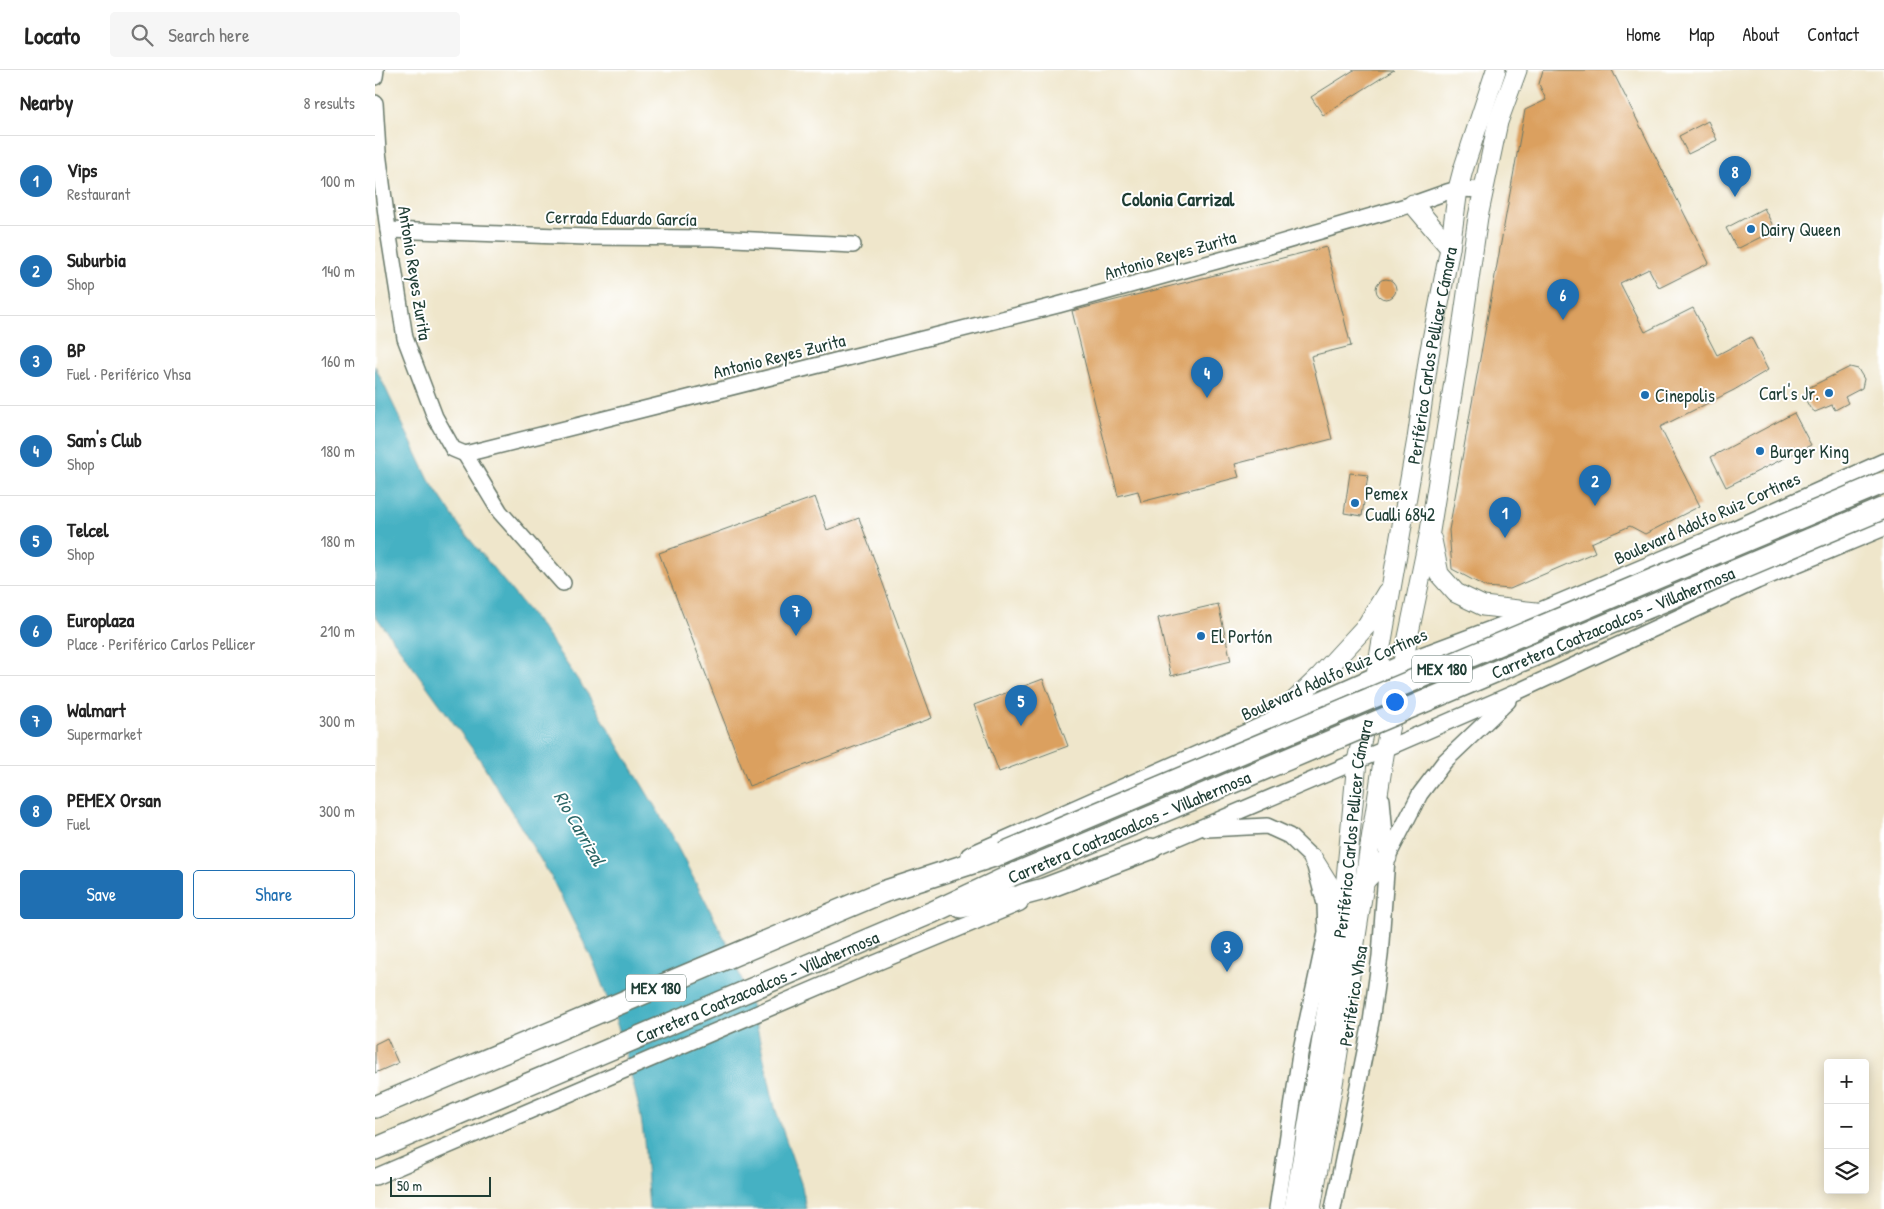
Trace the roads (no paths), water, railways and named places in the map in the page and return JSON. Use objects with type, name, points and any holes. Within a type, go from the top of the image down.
[{"type":"highway","name":"Carretera Coatzacoalcos - Villahermosa","points":[[375,1107],[883,892],[1003,853],[1882,483]]},
{"type":"highway","name":"Carretera Coatzacoalcos - Villahermosa","points":[[375,1149],[933,912],[1011,876],[1884,508]]},
{"type":"highway","points":[[933,912],[1007,900],[1043,889],[1150,849]]},
{"type":"main road","name":"Periférico Carlos Pellicer Cámara","points":[[1294,1209],[1341,924],[1357,761],[1376,675],[1417,439],[1429,355],[1450,248],[1458,189],[1496,70]]},
{"type":"main road","points":[[1483,190],[1498,122],[1517,70]]},
{"type":"main road","name":"Periférico Carlos Pellicer Cámara","points":[[1311,1209],[1334,1078],[1364,882],[1381,786],[1385,750],[1430,531],[1483,190]]},
{"type":"main road","points":[[1413,204],[1450,248]]},
{"type":"main road","points":[[1430,531],[1439,574],[1456,593],[1483,606],[1536,612]]},
{"type":"main road","points":[[1273,721],[1320,676],[1367,625],[1391,585]]},
{"type":"main road","points":[[1364,882],[1387,858]]},
{"type":"main road","points":[[1313,859],[1333,891],[1341,924]]},
{"type":"street","points":[[375,77],[376,70]]},
{"type":"street","name":"Antonio Reyes Zurita","points":[[375,103],[378,152],[405,338],[435,417],[453,449],[465,454],[1058,305],[1235,256],[1458,189]]},
{"type":"street","points":[[1458,189],[1483,190]]},
{"type":"street","name":"Cerrada Eduardo García","points":[[388,230],[587,238],[713,238],[853,245]]},
{"type":"street","points":[[465,454],[500,512],[563,583]]},
{"type":"street","name":"Boulevard Adolfo Ruiz Cortines","points":[[883,892],[1376,675],[1536,612],[1733,529],[1884,461]]},
{"type":"street","points":[[375,1177],[854,972],[1385,750],[1519,691],[1757,581],[1884,528]]},
{"type":"street","points":[[1387,858],[1420,794],[1445,760],[1519,691]]},
{"type":"street","name":"Periférico Vhsa","points":[[1333,1209],[1371,1022],[1380,956],[1387,858],[1381,786]]},
{"type":"street","points":[[1196,830],[1267,826],[1289,836],[1313,859]]},
{"type":"street","name":"Periférico Vhsa","points":[[1277,1209],[1300,1054],[1326,933],[1325,904],[1313,859]]},
{"type":"water","name":"Rio Carrizal","points":[[375,366],[429,480],[463,531],[542,628],[589,696],[666,825],[729,947],[753,1010],[775,1108],[802,1186],[806,1209],[649,1209],[640,1111],[621,1035],[594,963],[551,877],[479,758],[375,615]]},
{"type":"place","name":"PEMEX Orsan","points":[[1735,197]]},
{"type":"place","name":"Dairy Queen","points":[[1751,229]]},
{"type":"place","name":"Europlaza","points":[[1563,320]]},
{"type":"place","name":"Carl's Jr.","points":[[1829,393]]},
{"type":"place","name":"Cinepolis","points":[[1645,395]]},
{"type":"place","name":"Sam's Club","points":[[1207,398]]},
{"type":"place","name":"Burger King","points":[[1760,451]]},
{"type":"place","name":"Pemex Cualli 6842","points":[[1355,503]]},
{"type":"place","name":"Suburbia","points":[[1595,506]]},
{"type":"place","name":"Vips","points":[[1505,538]]},
{"type":"place","name":"Walmart","points":[[796,636]]},
{"type":"place","name":"El Portón","points":[[1201,636]]},
{"type":"place","name":"Telcel","points":[[1021,726]]},
{"type":"place","name":"BP","points":[[1227,972]]},
{"type":"district","name":"Colonia Carrizal","points":[[1178,199]]}]
